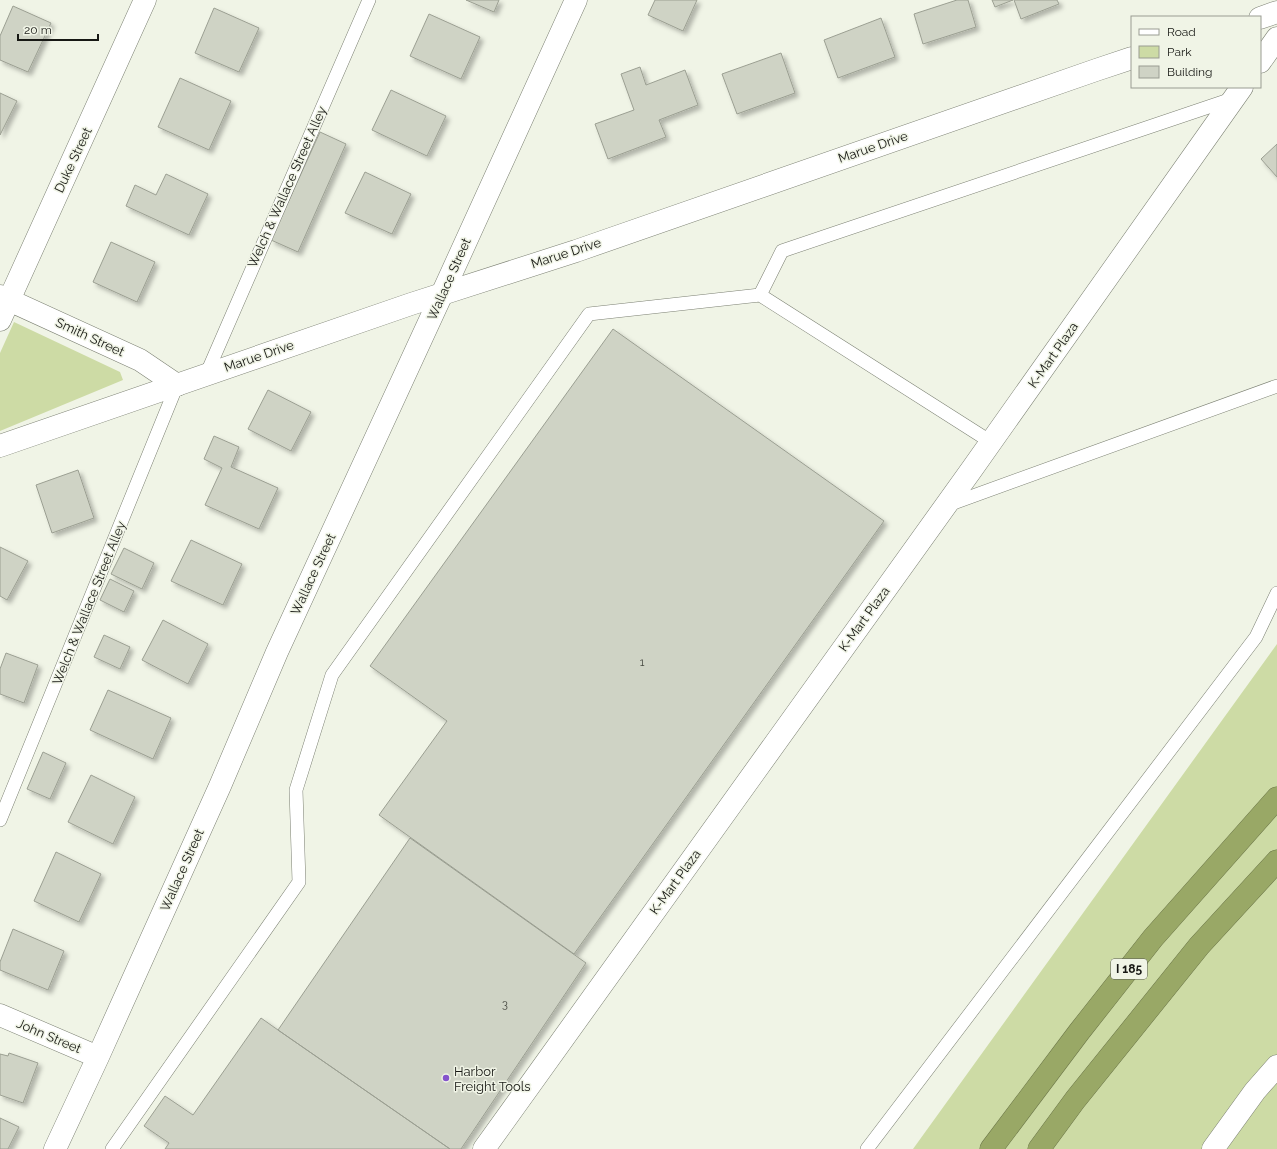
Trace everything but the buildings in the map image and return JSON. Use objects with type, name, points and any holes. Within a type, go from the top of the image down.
[{"type":"highway","name":"I 185","points":[[991,1149],[1079,1032],[1153,938],[1277,798]]},
{"type":"highway","name":"I 185","points":[[1039,1149],[1075,1100],[1198,946],[1277,861]]},
{"type":"street","name":"Duke Street","points":[[0,320],[4,298],[145,0]]},
{"type":"street","name":"Wallace Street","points":[[55,1149],[220,786],[277,652],[576,0]]},
{"type":"street","points":[[1261,18],[1277,12]]},
{"type":"street","points":[[1261,61],[1277,38]]},
{"type":"street","name":"Marue Drive","points":[[0,446],[442,294],[576,251],[1131,58]]},
{"type":"street","name":"K-Mart Plaza","points":[[484,1149],[946,506],[1238,93]]},
{"type":"street","name":"Smith Street","points":[[4,298],[140,360],[177,385]]},
{"type":"street","name":"John Street","points":[[0,1015],[98,1057]]},
{"type":"street","points":[[1213,1149],[1255,1091],[1277,1066]]},
{"type":"lane","name":"Welch & Wallace Street Alley","points":[[206,375],[369,0]]},
{"type":"lane","points":[[760,295],[782,251],[1238,93]]},
{"type":"lane","points":[[112,1149],[299,882],[296,790],[332,675],[589,314],[760,295],[991,442]]},
{"type":"lane","name":"Welch & Wallace Street Alley","points":[[0,820],[177,385]]},
{"type":"lane","points":[[946,506],[1277,386]]},
{"type":"lane","points":[[867,1149],[1256,637],[1277,594]]},
{"type":"green space","points":[[14,322],[120,372],[123,380],[0,431],[0,353]]},
{"type":"green space","points":[[1277,644],[1277,1149],[913,1149]]},
{"type":"place","name":"Harbor Freight Tools","points":[[446,1078]]}]
